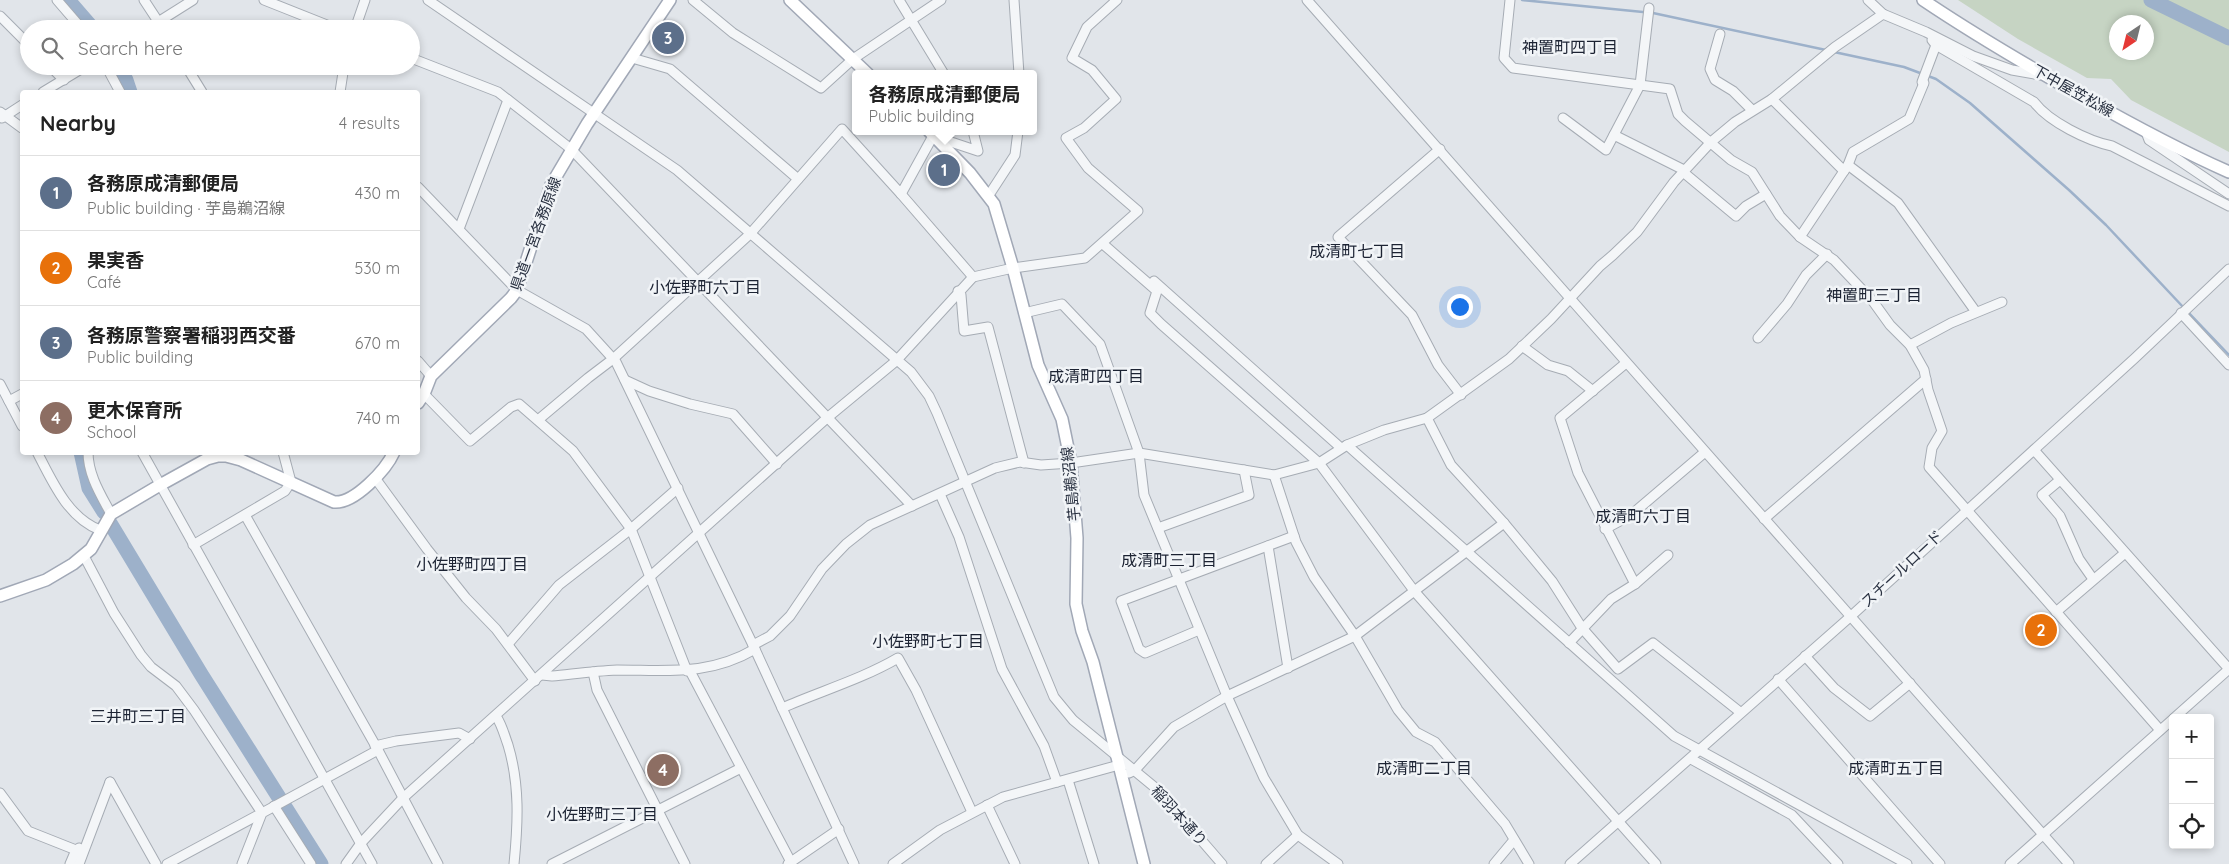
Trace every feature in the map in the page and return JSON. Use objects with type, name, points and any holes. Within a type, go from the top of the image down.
[{"type":"main road","name":"県道一宮各務原線","points":[[421,398],[431,376],[512,298],[517,290],[550,185],[571,149],[670,0]]},
{"type":"main road","points":[[790,0],[864,70]]},
{"type":"main road","name":"下中屋笠松線","points":[[1923,0],[1976,36],[2146,132],[2229,172]]},
{"type":"main road","name":"芋島鵜沼線","points":[[933,135],[970,173],[989,195],[994,204],[1038,365],[1062,419],[1071,463],[1077,538],[1076,604],[1144,864]]},
{"type":"main road","points":[[0,596],[46,580],[84,556],[91,549],[100,530],[111,514],[207,460],[226,456],[340,503],[350,499],[375,478],[392,455]]},
{"type":"street","points":[[57,0],[74,20]]},
{"type":"street","points":[[144,0],[158,20]]},
{"type":"street","points":[[167,20],[193,0]]},
{"type":"street","points":[[264,0],[314,20]]},
{"type":"street","points":[[358,20],[365,0]]},
{"type":"street","name":"稲羽本通り","points":[[428,0],[677,170],[911,372],[929,396],[1054,696],[1073,720],[1118,760],[1134,770],[1158,790],[1222,864]]},
{"type":"street","points":[[693,0],[733,33],[821,88],[853,59],[941,0]]},
{"type":"street","points":[[899,0],[942,70]]},
{"type":"street","points":[[1014,0],[1019,70]]},
{"type":"street","points":[[346,864],[361,843],[403,798],[700,534],[827,418],[896,361],[958,291],[973,277],[1013,268],[1085,258],[1138,210],[1088,168],[1066,138],[1084,128],[1116,99],[1092,70],[1072,58],[1087,27],[1117,0]]},
{"type":"street","points":[[1307,0],[2069,864]]},
{"type":"street","points":[[1868,0],[1883,14],[1926,32],[1973,56],[2012,70],[2045,75]]},
{"type":"street","points":[[1510,2],[1504,58],[1513,68],[1670,89],[1678,114],[1731,160],[1752,172],[1780,216],[1800,237],[1827,254],[1872,300],[1890,324],[1910,345],[1924,370],[1942,431],[1932,448],[1929,467],[1968,509],[2160,730]]},
{"type":"street","points":[[1563,118],[1606,150],[1640,84],[1649,11]]},
{"type":"street","points":[[539,678],[593,672],[689,671],[718,666],[736,660],[770,636],[790,616],[822,569],[846,544],[870,526],[995,468],[1024,462],[1041,465],[1071,463],[1138,453],[1274,475],[1319,464],[1344,446],[1384,430],[1427,418],[1508,359],[1552,319],[1600,266],[1614,256],[1638,232],[1684,171],[1711,142],[1752,110],[1772,99],[1830,51],[1883,14]]},
{"type":"street","points":[[0,16],[20,36]]},
{"type":"street","points":[[1926,32],[1936,45],[2034,102],[2042,113],[2095,142],[2112,146],[2229,206]]},
{"type":"street","points":[[1720,34],[1710,69],[1716,80],[1733,91],[1752,110]]},
{"type":"street","points":[[1800,237],[1846,168],[1853,152],[1909,119],[1936,45]]},
{"type":"street","points":[[632,58],[670,68],[798,179]]},
{"type":"street","points":[[420,62],[498,92],[571,149],[912,506]]},
{"type":"street","points":[[59,75],[64,80]]},
{"type":"street","points":[[46,90],[72,75]]},
{"type":"street","points":[[111,75],[119,90]]},
{"type":"street","points":[[192,75],[201,90]]},
{"type":"street","points":[[340,90],[343,75]]},
{"type":"street","points":[[1772,99],[1846,168],[1898,203],[1976,312]]},
{"type":"street","points":[[459,229],[508,100]]},
{"type":"street","points":[[2,116],[20,106]]},
{"type":"street","points":[[2,116],[20,127]]},
{"type":"street","points":[[538,420],[613,359],[750,234],[842,129],[902,194],[973,277]]},
{"type":"street","points":[[2146,132],[2149,140],[2229,194]]},
{"type":"street","points":[[902,194],[930,135]]},
{"type":"street","points":[[936,135],[978,151],[974,135]]},
{"type":"street","points":[[989,195],[1015,155],[1018,135]]},
{"type":"street","points":[[1614,135],[1684,171],[1736,216],[1746,206],[1766,194]]},
{"type":"street","points":[[1440,149],[1338,237],[1412,316],[1438,365],[1461,395]]},
{"type":"street","points":[[420,189],[517,290],[586,329],[613,359],[678,488],[754,647],[854,864]]},
{"type":"street","points":[[1102,244],[1157,291],[1150,313],[1160,324],[1319,464],[1415,592],[1656,864]]},
{"type":"street","points":[[1758,338],[1787,304],[1806,275],[1827,254]]},
{"type":"street","points":[[1136,273],[1140,268],[1674,736],[1907,864]]},
{"type":"street","name":"スチールロード","points":[[1570,864],[1691,758],[1740,712],[1850,617],[2135,358],[2229,268]]},
{"type":"street","points":[[958,291],[962,294],[964,331],[988,327],[1024,462]]},
{"type":"street","points":[[1910,345],[1951,322],[2002,302]]},
{"type":"street","points":[[1024,313],[1062,304],[1100,344],[1138,453],[1144,495],[1199,630],[1264,778],[1298,835],[1338,864]]},
{"type":"street","points":[[2181,313],[2229,365]]},
{"type":"street","points":[[1522,346],[1548,365],[1568,372],[1593,391]]},
{"type":"street","points":[[420,363],[431,376]]},
{"type":"street","points":[[1626,363],[1560,418],[1578,473],[1605,529],[1627,565],[1635,584]]},
{"type":"street","points":[[1764,519],[1926,379]]},
{"type":"street","points":[[625,380],[673,398],[733,414],[777,464]]},
{"type":"street","points":[[0,384],[20,422]]},
{"type":"street","points":[[9,401],[20,395]]},
{"type":"street","points":[[421,398],[470,440],[511,407],[519,404],[574,451],[631,529],[689,671],[789,863],[839,829]]},
{"type":"street","points":[[1427,418],[1452,465],[1504,523],[1552,581],[1582,628],[1618,669],[1653,643],[1740,712]]},
{"type":"street","points":[[2034,450],[2229,669],[2178,714]]},
{"type":"street","points":[[1605,529],[1631,515],[1705,452]]},
{"type":"street","points":[[39,455],[58,493],[90,526],[100,530]]},
{"type":"street","points":[[88,455],[88,464],[98,490],[111,514]]},
{"type":"street","points":[[144,455],[372,864]]},
{"type":"street","points":[[193,545],[285,491],[291,482],[284,455]]},
{"type":"street","points":[[1158,528],[1250,495],[1244,470]]},
{"type":"street","points":[[1274,475],[1294,536],[1314,578],[1355,636],[1398,710],[1416,732],[1435,742],[1505,824],[1529,864]]},
{"type":"street","points":[[375,478],[426,549],[539,678]]},
{"type":"street","points":[[2060,480],[2042,495],[2060,516],[2079,559],[2093,579]]},
{"type":"street","points":[[508,644],[559,585],[631,529],[678,488]]},
{"type":"street","points":[[940,494],[959,537],[1002,669],[1044,746],[1057,782]]},
{"type":"street","points":[[245,515],[376,748],[438,864]]},
{"type":"street","points":[[1123,778],[1127,773],[1134,770],[1174,727],[1227,696],[1355,636],[1504,523]]},
{"type":"street","points":[[1199,630],[1145,653],[1138,649],[1121,601],[1294,536]]},
{"type":"street","points":[[1268,546],[1288,668]]},
{"type":"street","points":[[2056,612],[2125,553]]},
{"type":"street","points":[[1569,643],[1611,599],[1635,584],[1668,555]]},
{"type":"street","points":[[84,556],[114,613],[141,655],[151,667],[176,686],[262,813]]},
{"type":"street","points":[[1805,656],[1834,688],[1870,716],[1910,683]]},
{"type":"street","points":[[782,708],[838,684],[870,674],[898,658],[916,690],[972,812]]},
{"type":"street","points":[[593,672],[597,690],[685,864]]},
{"type":"street","points":[[1778,679],[1940,864]]},
{"type":"street","points":[[496,716],[501,722],[512,760],[517,787],[518,818],[514,864]]},
{"type":"street","points":[[2010,864],[2169,722]]},
{"type":"street","points":[[167,864],[324,779],[376,748],[396,741],[459,733],[470,739]]},
{"type":"street","points":[[1691,758],[1792,815],[1838,864]]},
{"type":"street","points":[[893,864],[940,830],[1003,797],[1068,780],[1118,760]]},
{"type":"street","points":[[552,864],[741,768]]},
{"type":"street","points":[[1068,780],[1094,864]]},
{"type":"street","points":[[78,864],[110,782],[156,864]]},
{"type":"street","points":[[0,793],[28,831],[76,850]]},
{"type":"street","points":[[280,803],[311,864]]},
{"type":"street","points":[[987,805],[1015,864]]},
{"type":"street","points":[[242,864],[262,813]]},
{"type":"street","points":[[1266,864],[1298,835]]},
{"type":"street","points":[[1494,864],[1514,840]]},
{"type":"street","points":[[70,864],[76,850],[86,844]]},
{"type":"street","points":[[85,864],[88,851],[86,844]]},
{"type":"green space","points":[[1958,0],[2229,0],[2229,152],[2131,100],[2111,79],[2087,78],[2018,39]]},
{"type":"waterway","points":[[68,0],[85,20]]},
{"type":"waterway","points":[[1522,0],[1653,13],[1826,50]]},
{"type":"waterway","points":[[2151,0],[2229,38]]},
{"type":"waterway","points":[[1834,52],[1904,67],[1936,79],[1970,103],[2106,225],[2184,308]]},
{"type":"waterway","points":[[123,75],[129,90]]},
{"type":"waterway","points":[[2188,312],[2229,355]]},
{"type":"waterway","points":[[82,455],[89,488],[104,512]]},
{"type":"waterway","points":[[110,523],[201,674],[321,864]]},
{"type":"place","name":"各務原警察署稲羽西交番","points":[[668,38]]},
{"type":"place","name":"各務原成清郵便局","points":[[944,170]]},
{"type":"place","name":"果実香","points":[[2041,630]]},
{"type":"place","name":"更木保育所","points":[[663,770]]},
{"type":"district","name":"神置町四丁目","points":[[1570,47]]},
{"type":"district","name":"成清町七丁目","points":[[1357,251]]},
{"type":"district","name":"小佐野町六丁目","points":[[705,287]]},
{"type":"district","name":"神置町三丁目","points":[[1874,295]]},
{"type":"district","name":"成清町四丁目","points":[[1096,376]]},
{"type":"district","name":"成清町六丁目","points":[[1643,516]]},
{"type":"district","name":"成清町三丁目","points":[[1169,560]]},
{"type":"district","name":"小佐野町四丁目","points":[[472,564]]},
{"type":"district","name":"小佐野町七丁目","points":[[928,641]]},
{"type":"district","name":"三井町三丁目","points":[[138,716]]},
{"type":"district","name":"成清町二丁目","points":[[1424,768]]},
{"type":"district","name":"成清町五丁目","points":[[1896,768]]},
{"type":"district","name":"小佐野町三丁目","points":[[602,814]]}]
